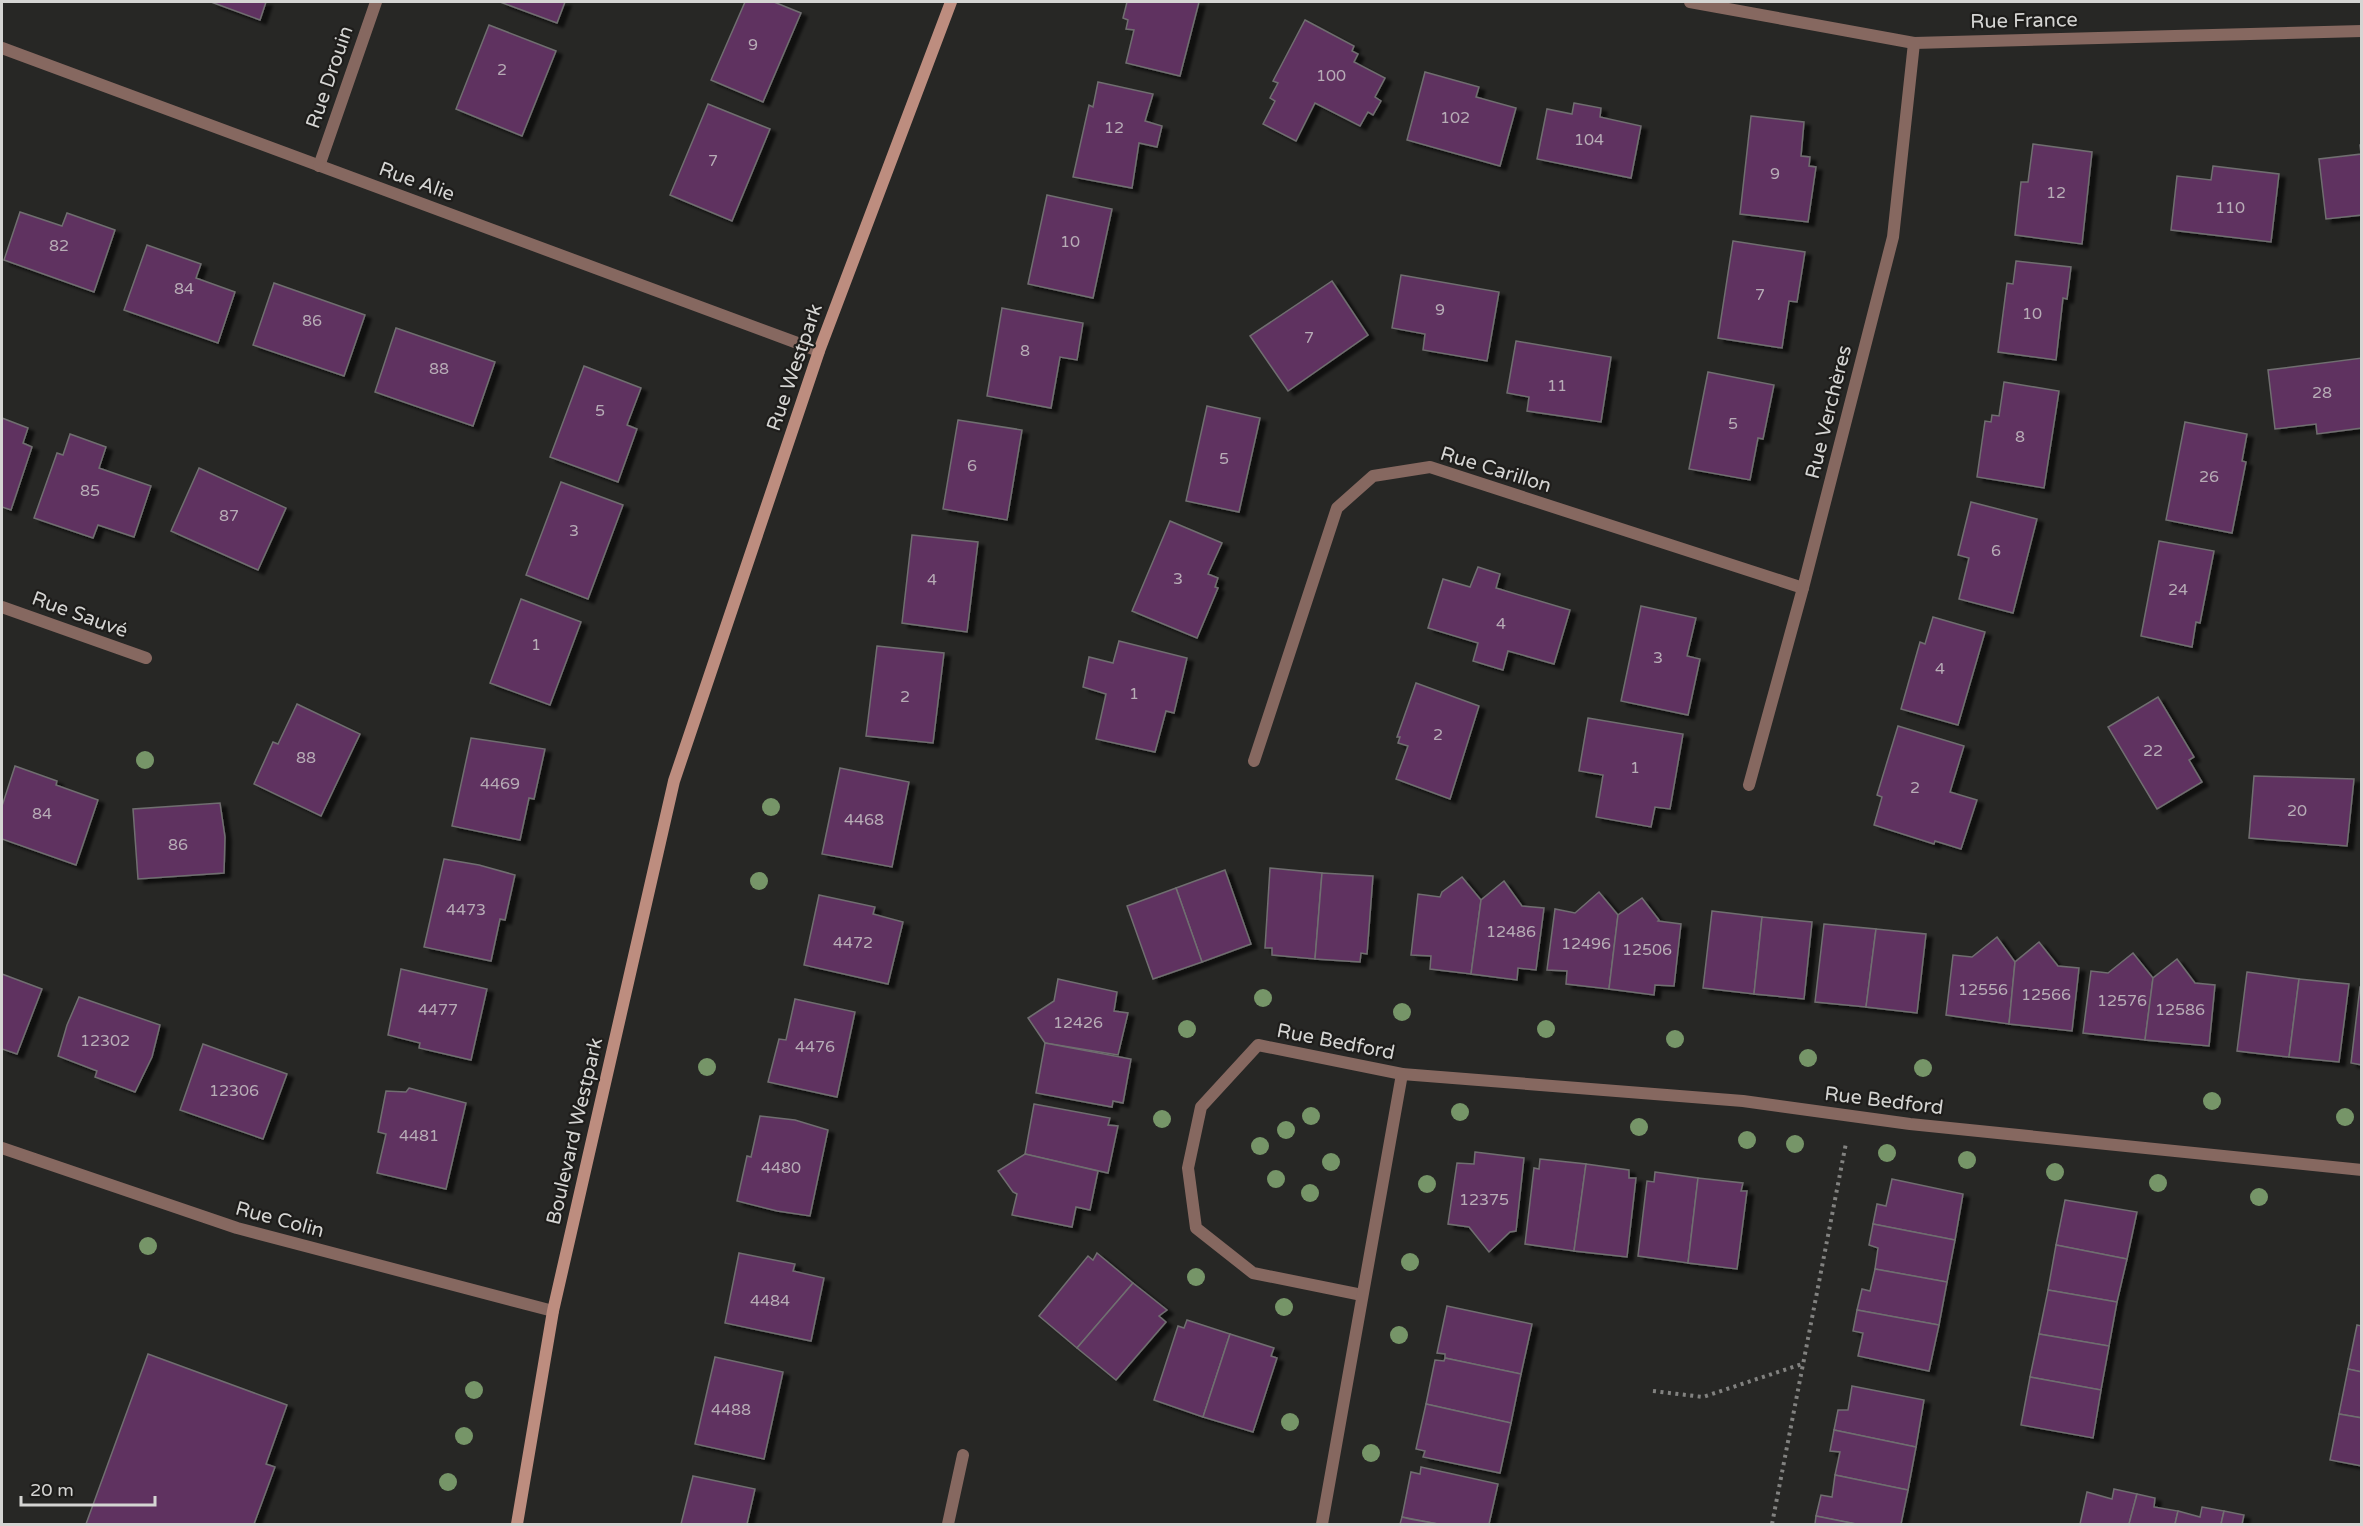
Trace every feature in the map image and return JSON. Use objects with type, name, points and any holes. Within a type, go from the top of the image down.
[{"type":"street","name":"Rue Drouin","points":[[319,166],[376,2]]},
{"type":"street","name":"Rue Westpark","points":[[685,750],[819,351],[951,2]]},
{"type":"street","name":"Rue France","points":[[1690,2],[1914,43],[2361,31]]},
{"type":"street","name":"Rue Verchères","points":[[1749,784],[1803,588],[1893,237],[1914,43]]},
{"type":"street","name":"Rue Alie","points":[[2,48],[819,351]]},
{"type":"street","name":"Rue Carillon","points":[[1254,761],[1337,508],[1373,477],[1430,467],[1803,588]]},
{"type":"street","name":"Rue Sauvé","points":[[2,607],[146,658]]},
{"type":"street","name":"Boulevard Westpark","points":[[517,1524],[553,1311],[674,781],[685,750]]},
{"type":"street","name":"Rue Bedford","points":[[1362,1295],[1253,1274],[1196,1228],[1188,1168],[1202,1107],[1258,1045],[1402,1074],[1743,1101],[1910,1124],[2361,1170]]},
{"type":"street","name":"Rue Bedford","points":[[1322,1524],[1402,1074]]},
{"type":"street","name":"Rue Colin","points":[[2,1148],[237,1228],[553,1311]]},
{"type":"street","points":[[948,1524],[963,1455]]},
{"type":"path","points":[[1772,1524],[1852,1116]]},
{"type":"path","points":[[1653,1391],[1703,1397],[1803,1363]]},
{"type":"building","points":[[211,2],[266,2],[260,20]]},
{"type":"building","points":[[500,2],[565,2],[557,23]]},
{"type":"building","points":[[745,2],[774,2],[801,13],[763,102],[711,80]]},
{"type":"building","points":[[1127,2],[1199,2],[1180,76],[1126,63],[1134,30],[1126,29],[1128,20],[1123,18]]},
{"type":"building","points":[[1305,20],[1354,46],[1352,51],[1358,54],[1354,62],[1385,78],[1375,97],[1381,101],[1373,115],[1368,112],[1360,126],[1315,103],[1296,141],[1263,124],[1275,101],[1270,98],[1278,83],[1273,81]]},
{"type":"building","points":[[489,25],[556,51],[522,136],[456,109]]},
{"type":"building","points":[[1425,72],[1479,87],[1476,97],[1516,108],[1500,166],[1407,140]]},
{"type":"building","points":[[1098,82],[1153,94],[1145,121],[1162,126],[1157,147],[1139,143],[1132,188],[1073,177],[1089,105],[1093,107]]},
{"type":"building","points":[[1574,103],[1601,108],[1600,117],[1641,126],[1631,178],[1537,159],[1547,109],[1572,114]]},
{"type":"building","points":[[708,104],[770,129],[732,221],[670,195]]},
{"type":"building","points":[[1751,116],[1804,122],[1801,156],[1810,157],[1809,166],[1816,167],[1808,222],[1740,214]]},
{"type":"building","points":[[2033,144],[2092,152],[2082,244],[2015,235],[2021,182],[2028,182]]},
{"type":"building","points":[[2362,144],[2362,215],[2326,219],[2319,159],[2361,154],[2360,145]]},
{"type":"building","points":[[2213,166],[2279,174],[2271,242],[2171,230],[2177,176],[2211,180]]},
{"type":"building","points":[[1047,195],[1112,209],[1093,298],[1028,284]]},
{"type":"building","points":[[20,212],[62,226],[67,213],[115,230],[94,292],[4,260]]},
{"type":"building","points":[[1733,241],[1805,252],[1797,302],[1789,301],[1782,348],[1718,338]]},
{"type":"building","points":[[147,245],[201,264],[196,278],[235,292],[218,343],[124,310]]},
{"type":"building","points":[[2016,261],[2071,267],[2067,299],[2063,298],[2056,360],[1998,352],[2007,283],[2013,284]]},
{"type":"building","points":[[1401,275],[1499,292],[1487,361],[1423,350],[1425,334],[1392,328]]},
{"type":"building","points":[[1332,281],[1368,335],[1288,391],[1250,336]]},
{"type":"building","points":[[274,283],[365,315],[344,376],[253,345]]},
{"type":"building","points":[[1002,308],[1083,323],[1077,360],[1060,357],[1051,408],[987,396]]},
{"type":"building","points":[[396,328],[495,362],[473,426],[375,392]]},
{"type":"building","points":[[1516,341],[1611,357],[1601,422],[1527,411],[1529,397],[1507,393]]},
{"type":"building","points":[[2362,358],[2362,428],[2317,434],[2316,424],[2275,429],[2268,370]]},
{"type":"building","points":[[584,366],[641,388],[627,425],[637,429],[618,482],[550,457]]},
{"type":"building","points":[[1708,372],[1774,385],[1763,439],[1758,438],[1750,480],[1689,469]]},
{"type":"building","points":[[2004,382],[2059,391],[2044,488],[1977,477],[1985,421],[1991,422],[1992,415],[1999,416]]},
{"type":"building","points":[[1207,406],[1260,418],[1239,512],[1186,501]]},
{"type":"building","points":[[2,418],[28,428],[23,443],[32,447],[11,510],[2,507]]},
{"type":"building","points":[[958,420],[1022,430],[1007,520],[943,509]]},
{"type":"building","points":[[2185,422],[2247,434],[2242,461],[2246,462],[2232,533],[2166,520]]},
{"type":"building","points":[[70,434],[106,447],[99,468],[151,486],[134,537],[98,525],[93,538],[34,518],[57,453],[63,455]]},
{"type":"building","points":[[199,468],[286,508],[258,570],[171,531]]},
{"type":"building","points":[[561,482],[623,505],[588,599],[526,575]]},
{"type":"building","points":[[1971,502],[2037,519],[2013,613],[1959,599],[1969,558],[1958,555]]},
{"type":"building","points":[[1170,521],[1222,543],[1208,574],[1218,578],[1215,587],[1218,588],[1197,638],[1132,611]]},
{"type":"building","points":[[912,535],[978,542],[967,632],[902,623]]},
{"type":"building","points":[[2159,541],[2214,551],[2200,623],[2196,622],[2192,647],[2141,636]]},
{"type":"building","points":[[1478,567],[1500,574],[1496,588],[1570,610],[1554,664],[1508,651],[1503,670],[1473,661],[1478,643],[1428,628],[1443,579],[1470,587]]},
{"type":"building","points":[[521,599],[581,622],[550,705],[490,683]]},
{"type":"building","points":[[1641,606],[1696,618],[1687,656],[1700,659],[1688,715],[1621,701]]},
{"type":"building","points":[[1933,617],[1985,632],[1958,725],[1901,709],[1920,642],[1925,644]]},
{"type":"building","points":[[1119,641],[1187,658],[1174,713],[1166,711],[1155,752],[1096,739],[1106,694],[1083,687],[1089,657],[1113,663]]},
{"type":"building","points":[[877,646],[944,653],[933,743],[866,736]]},
{"type":"building","points":[[1416,683],[1479,706],[1450,799],[1396,779],[1408,746],[1398,743],[1400,737],[1397,737]]},
{"type":"building","points":[[2158,697],[2194,757],[2189,760],[2202,782],[2157,809],[2108,727]]},
{"type":"building","points":[[297,704],[360,734],[321,816],[254,784],[273,742],[278,744]]},
{"type":"building","points":[[1588,718],[1683,734],[1670,809],[1655,807],[1651,827],[1596,817],[1603,775],[1579,771]]},
{"type":"building","points":[[1898,726],[1964,746],[1950,792],[1977,800],[1961,849],[1935,841],[1934,844],[1874,825],[1882,797],[1877,795]]},
{"type":"building","points":[[471,738],[545,749],[534,799],[529,798],[520,840],[452,826]]},
{"type":"building","points":[[15,766],[57,781],[56,785],[98,800],[76,865],[2,839],[2,806]]},
{"type":"building","points":[[840,768],[909,782],[892,867],[822,854]]},
{"type":"building","points":[[2254,776],[2354,779],[2347,846],[2249,838]]},
{"type":"building","points":[[220,803],[225,837],[224,873],[138,879],[133,809]]},
{"type":"building","points":[[444,859],[479,865],[515,875],[505,920],[500,919],[491,961],[424,947]]},
{"type":"building","points":[[1270,868],[1322,873],[1315,959],[1272,955],[1272,948],[1265,948]]},
{"type":"building","points":[[1225,870],[1251,944],[1202,962],[1176,888]]},
{"type":"building","points":[[1322,873],[1373,876],[1367,954],[1361,953],[1360,962],[1315,959]]},
{"type":"building","points":[[1462,877],[1481,900],[1471,974],[1430,969],[1431,956],[1411,955],[1418,894],[1440,897],[1442,892]]},
{"type":"building","points":[[1504,881],[1522,906],[1544,908],[1536,970],[1518,968],[1517,980],[1471,974],[1481,900]]},
{"type":"building","points":[[1176,888],[1202,962],[1153,979],[1127,906]]},
{"type":"building","points":[[1599,892],[1618,915],[1609,989],[1566,984],[1567,971],[1547,970],[1555,909],[1575,913]]},
{"type":"building","points":[[819,895],[875,907],[873,914],[903,922],[888,984],[804,965]]},
{"type":"building","points":[[1642,898],[1658,921],[1681,924],[1674,986],[1655,985],[1654,995],[1609,989],[1618,915]]},
{"type":"building","points":[[1712,911],[1762,917],[1754,994],[1703,988]]},
{"type":"building","points":[[1762,917],[1812,922],[1804,999],[1754,994]]},
{"type":"building","points":[[1824,924],[1876,929],[1866,1007],[1815,1002]]},
{"type":"building","points":[[1876,929],[1926,934],[1917,1013],[1866,1007]]},
{"type":"building","points":[[1997,937],[2015,962],[2009,1024],[1946,1015],[1953,955],[1972,957]]},
{"type":"building","points":[[2039,942],[2058,966],[2079,968],[2072,1031],[2009,1024],[2015,962]]},
{"type":"building","points":[[2133,953],[2153,978],[2145,1040],[2083,1033],[2091,971],[2108,973]]},
{"type":"building","points":[[2177,959],[2195,983],[2215,985],[2209,1046],[2145,1040],[2153,978]]},
{"type":"building","points":[[401,969],[487,989],[471,1060],[419,1048],[420,1043],[388,1035]]},
{"type":"building","points":[[2247,972],[2299,979],[2289,1057],[2237,1051]]},
{"type":"building","points":[[2,974],[42,989],[17,1054],[2,1049]]},
{"type":"building","points":[[1058,979],[1117,992],[1114,1011],[1128,1013],[1118,1055],[1045,1043],[1028,1018],[1054,1001]]},
{"type":"building","points":[[2299,979],[2349,984],[2339,1062],[2289,1057]]},
{"type":"building","points":[[2360,987],[2362,987],[2362,1065],[2351,1063]]},
{"type":"building","points":[[79,997],[160,1025],[152,1057],[135,1092],[95,1077],[97,1071],[58,1056],[67,1025]]},
{"type":"building","points":[[795,999],[855,1012],[837,1097],[768,1082],[779,1039],[786,1040]]},
{"type":"building","points":[[1045,1043],[1131,1059],[1123,1103],[1113,1101],[1112,1107],[1036,1093]]},
{"type":"building","points":[[203,1044],[287,1074],[263,1139],[180,1110]]},
{"type":"building","points":[[409,1088],[466,1103],[446,1189],[377,1173],[386,1134],[378,1132],[386,1091],[406,1092]]},
{"type":"building","points":[[1034,1104],[1110,1118],[1108,1125],[1118,1126],[1108,1173],[1025,1154]]},
{"type":"building","points":[[760,1116],[795,1120],[828,1130],[810,1216],[737,1201],[747,1156],[751,1157]]},
{"type":"building","points":[[1475,1152],[1524,1158],[1516,1231],[1510,1232],[1489,1252],[1469,1227],[1448,1224],[1457,1163],[1474,1164]]},
{"type":"building","points":[[1025,1154],[1098,1171],[1090,1210],[1076,1207],[1072,1227],[1012,1215],[1017,1194],[1013,1192],[998,1171]]},
{"type":"building","points":[[1540,1159],[1586,1164],[1574,1251],[1525,1244],[1534,1168],[1539,1169]]},
{"type":"building","points":[[1586,1164],[1629,1170],[1629,1178],[1636,1178],[1627,1257],[1574,1251]]},
{"type":"building","points":[[1655,1172],[1698,1178],[1688,1263],[1638,1256],[1647,1181],[1654,1182]]},
{"type":"building","points":[[1698,1178],[1743,1183],[1741,1191],[1747,1191],[1737,1269],[1688,1263]]},
{"type":"building","points":[[1892,1179],[1963,1194],[1955,1240],[1873,1224],[1877,1204],[1886,1206]]},
{"type":"building","points":[[2065,1200],[2137,1212],[2127,1259],[2056,1245]]},
{"type":"building","points":[[1873,1224],[1955,1240],[1947,1282],[1875,1269],[1878,1248],[1869,1245]]},
{"type":"building","points":[[2056,1245],[2127,1259],[2117,1302],[2048,1290]]},
{"type":"building","points":[[739,1253],[795,1264],[793,1271],[824,1278],[811,1341],[725,1323]]},
{"type":"building","points":[[1097,1253],[1133,1283],[1077,1348],[1039,1316],[1088,1256],[1093,1260]]},
{"type":"building","points":[[1875,1269],[1947,1282],[1939,1325],[1857,1310],[1862,1289],[1870,1291]]},
{"type":"building","points":[[1133,1283],[1167,1310],[1159,1316],[1166,1322],[1116,1380],[1077,1348]]},
{"type":"building","points":[[2048,1290],[2117,1302],[2109,1346],[2039,1334]]},
{"type":"building","points":[[1447,1306],[1532,1324],[1521,1374],[1445,1358],[1445,1354],[1437,1353]]},
{"type":"building","points":[[1857,1310],[1939,1325],[1929,1371],[1858,1356],[1863,1333],[1853,1331]]},
{"type":"building","points":[[1187,1320],[1230,1334],[1203,1417],[1154,1400],[1178,1326],[1184,1328]]},
{"type":"building","points":[[2357,1325],[2362,1326],[2362,1372],[2348,1369]]},
{"type":"building","points":[[1230,1334],[1274,1348],[1271,1356],[1277,1358],[1253,1432],[1203,1417]]},
{"type":"building","points":[[2039,1334],[2109,1346],[2101,1390],[2030,1377]]},
{"type":"building","points":[[148,1354],[287,1405],[266,1464],[275,1467],[254,1524],[86,1524]]},
{"type":"building","points":[[715,1357],[783,1372],[764,1459],[695,1444]]},
{"type":"building","points":[[1445,1358],[1521,1374],[1511,1423],[1426,1404],[1435,1360],[1444,1361]]},
{"type":"building","points":[[2348,1369],[2362,1372],[2362,1418],[2339,1414]]},
{"type":"building","points":[[2030,1377],[2101,1390],[2093,1438],[2021,1425]]},
{"type":"building","points":[[1852,1386],[1924,1400],[1916,1447],[1834,1430],[1838,1410],[1848,1410]]},
{"type":"building","points":[[1426,1404],[1511,1423],[1500,1473],[1423,1457],[1425,1451],[1416,1449]]},
{"type":"building","points":[[2339,1414],[2362,1418],[2362,1466],[2330,1460]]},
{"type":"building","points":[[1834,1430],[1916,1447],[1908,1490],[1835,1475],[1840,1452],[1830,1451]]},
{"type":"building","points":[[1421,1467],[1498,1484],[1489,1524],[1438,1524],[1402,1517],[1411,1472],[1420,1474]]},
{"type":"building","points":[[1835,1475],[1908,1490],[1901,1524],[1856,1524],[1816,1516],[1821,1495],[1832,1497]]},
{"type":"building","points":[[693,1476],[755,1489],[747,1524],[681,1524]]},
{"type":"building","points":[[2114,1489],[2137,1494],[2129,1524],[2080,1524],[2087,1492],[2112,1499]]},
{"type":"building","points":[[2137,1494],[2155,1498],[2154,1507],[2178,1511],[2175,1524],[2129,1524]]},
{"type":"building","points":[[2202,1507],[2224,1511],[2221,1524],[2175,1524],[2178,1511],[2200,1517]]},
{"type":"building","points":[[2224,1511],[2244,1515],[2242,1524],[2221,1524]]},
{"type":"building","points":[[1816,1516],[1856,1524],[1815,1524]]},
{"type":"building","points":[[1402,1517],[1410,1519],[1438,1524],[1400,1524]]}]
